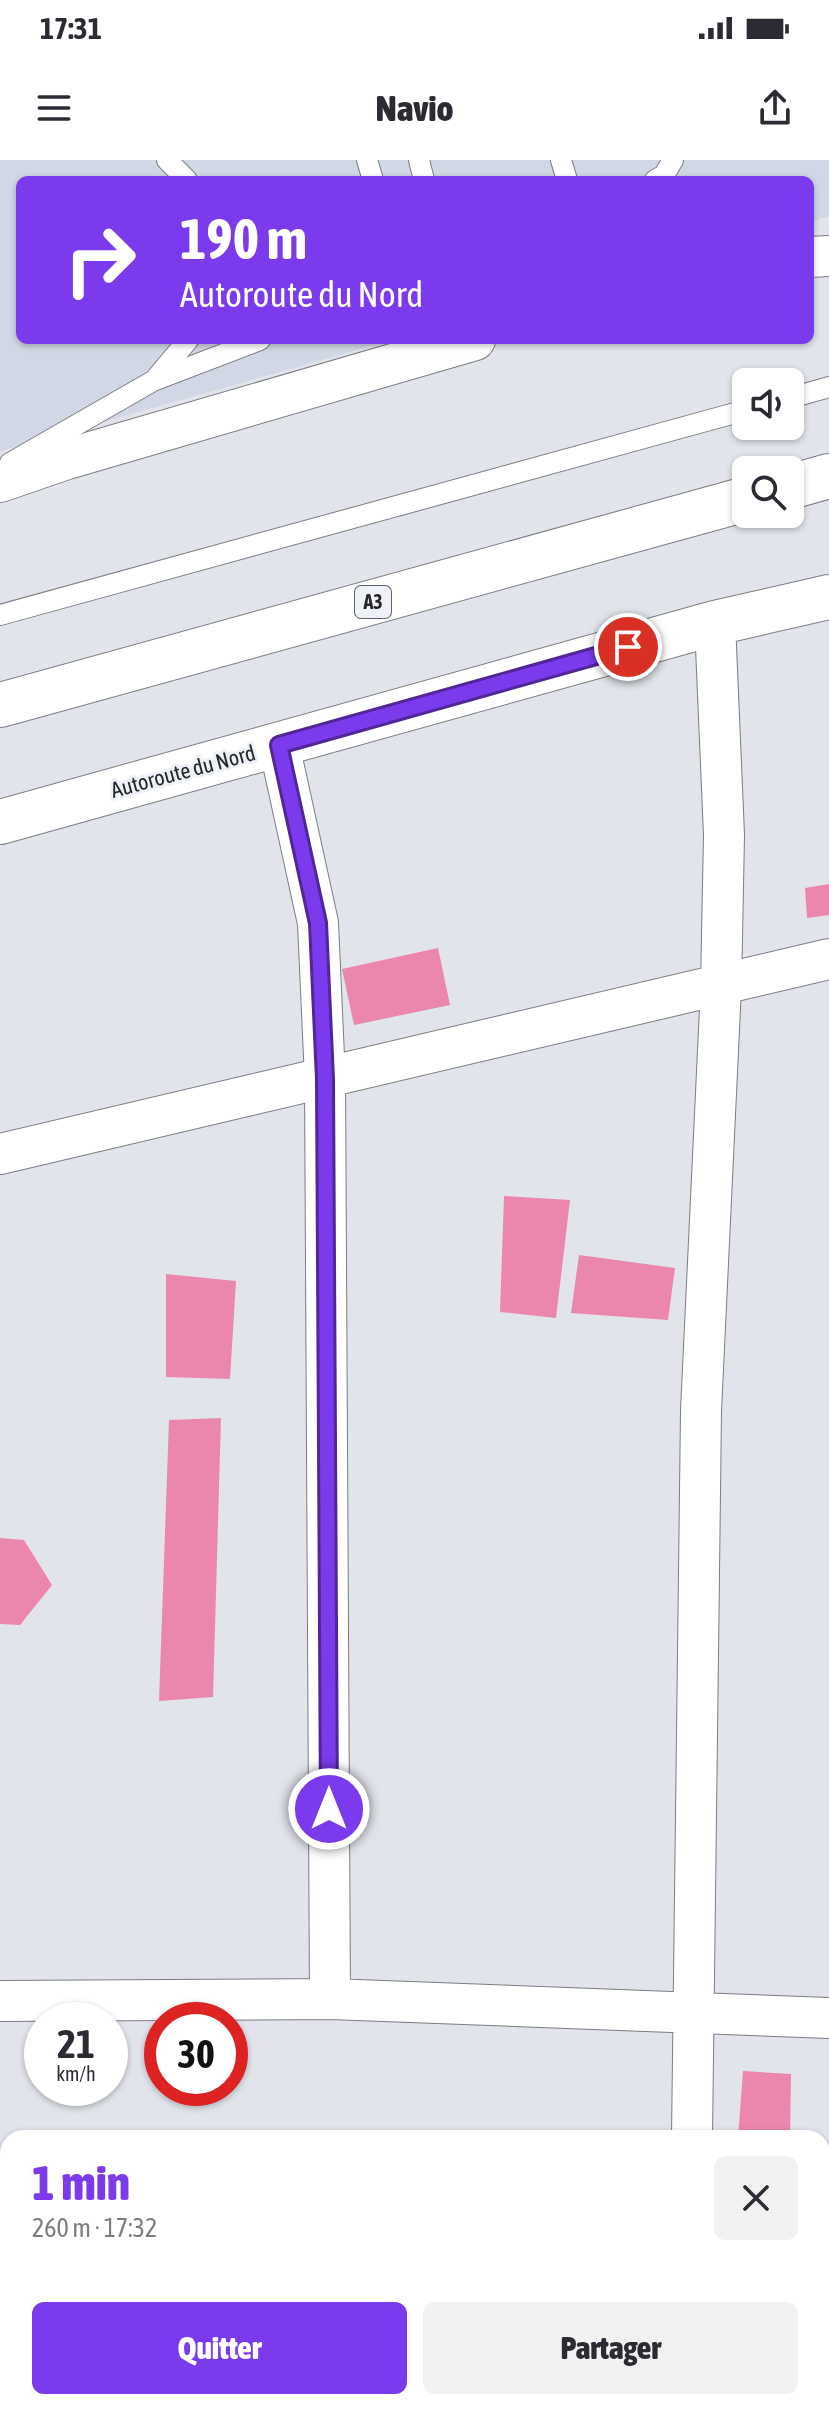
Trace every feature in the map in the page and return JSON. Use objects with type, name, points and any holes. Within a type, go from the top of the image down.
[{"type":"highway","points":[[804,483],[829,476]]},
{"type":"highway","name":"A3","points":[[0,705],[732,503]]},
{"type":"highway","name":"Autoroute du Nord","points":[[0,822],[715,623],[829,597]]},
{"type":"street","points":[[0,482],[67,459],[461,344]]},
{"type":"street","points":[[692,2130],[701,1411],[721,987],[724,835],[715,623]]},
{"type":"street","points":[[279,745],[318,923],[325,1079],[330,1999]]},
{"type":"street","points":[[0,1154],[530,1028],[721,987],[829,959]]},
{"type":"street","points":[[0,2001],[330,1999],[829,2018]]},
{"type":"lane","points":[[167,160],[183,176]]},
{"type":"lane","points":[[153,381],[185,344]]},
{"type":"lane","points":[[0,468],[153,381],[250,344]]},
{"type":"lane","points":[[804,394],[829,387]]},
{"type":"lane","points":[[0,615],[732,414]]},
{"type":"shaded area","points":[[0,160],[829,160],[829,216],[814,221],[814,176],[16,176],[16,344],[379,344],[0,451]]},
{"type":"building","points":[[829,884],[829,915],[807,918],[805,888]]},
{"type":"building","points":[[438,948],[450,1005],[354,1025],[342,969]]},
{"type":"building","points":[[504,1196],[570,1200],[556,1318],[500,1312]]},
{"type":"building","points":[[579,1255],[675,1268],[668,1320],[571,1313]]},
{"type":"building","points":[[166,1274],[236,1281],[230,1379],[166,1377]]},
{"type":"building","points":[[221,1418],[213,1697],[159,1701],[169,1420]]},
{"type":"building","points":[[0,1538],[24,1540],[52,1585],[20,1625],[0,1624]]},
{"type":"building","points":[[743,2071],[791,2074],[790,2130],[739,2130]]},
{"type":"route","points":[[329,1809],[325,1079],[318,923],[279,745],[628,647]]}]
